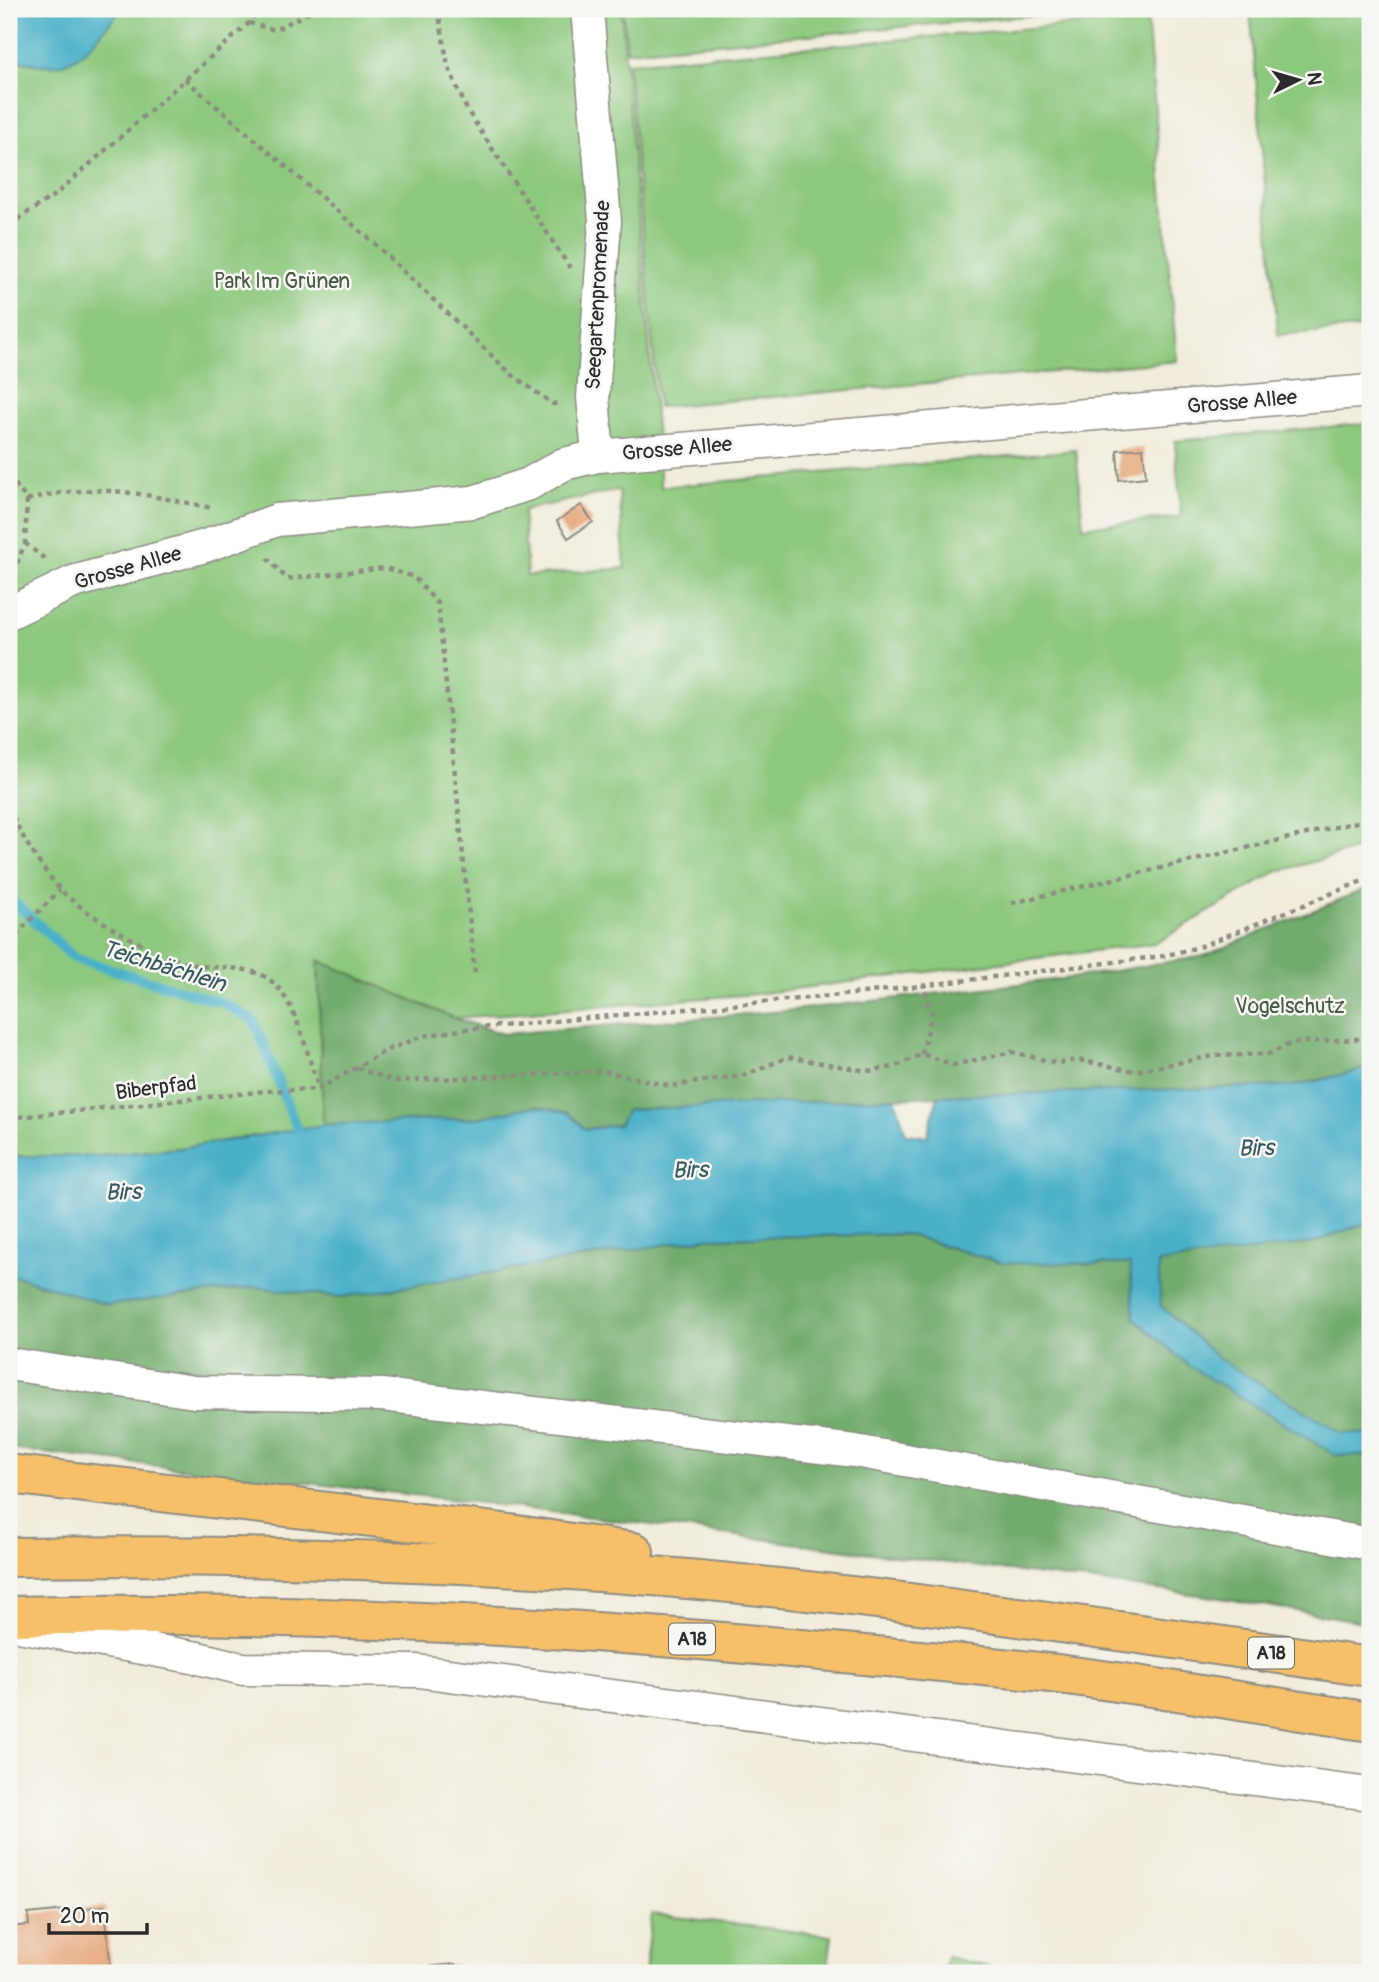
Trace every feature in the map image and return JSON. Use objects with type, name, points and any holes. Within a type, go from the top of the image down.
[{"type":"highway","points":[[9,1474],[510,1534],[839,1582],[1172,1639]]},
{"type":"highway","name":"A18","points":[[9,1557],[166,1555],[318,1558],[628,1574],[984,1613],[1370,1667]]},
{"type":"highway","name":"A18","points":[[9,1616],[149,1613],[320,1616],[479,1622],[657,1635],[1057,1674],[1370,1722]]},
{"type":"lane","name":"Seegartenpromenade","points":[[587,9],[605,221],[593,397],[598,456]]},
{"type":"lane","name":"Grosse Allee","points":[[9,613],[74,582],[205,546],[276,520],[473,502],[529,484],[564,464],[598,456],[1370,391]]},
{"type":"lane","points":[[9,1364],[194,1392],[382,1395],[855,1451],[1370,1544]]},
{"type":"lane","points":[[9,1625],[198,1658],[243,1669],[418,1671],[1370,1794]]},
{"type":"path","points":[[9,225],[56,194],[249,23],[259,9]]},
{"type":"path","points":[[249,23],[275,30],[315,9]]},
{"type":"path","points":[[439,9],[448,66],[467,110],[583,288],[600,302]]},
{"type":"path","points":[[185,79],[374,243],[511,374],[553,404],[593,397]]},
{"type":"path","points":[[9,477],[27,500],[25,543],[9,584]]},
{"type":"path","points":[[27,500],[57,492],[110,488],[213,509]]},
{"type":"path","points":[[261,526],[268,562],[287,579],[385,568],[414,577],[438,604],[475,975]]},
{"type":"path","points":[[9,808],[19,832],[60,891],[127,937],[187,963],[262,974],[280,990],[293,1016],[319,1089],[387,1050],[423,1036],[467,1029],[923,985],[1163,956],[1199,947],[1370,878]]},
{"type":"path","points":[[1012,903],[1370,818]]},
{"type":"path","points":[[9,942],[20,934],[60,891]]},
{"type":"path","points":[[922,1054],[932,1014],[923,985]]},
{"type":"path","points":[[356,1068],[395,1081],[604,1071],[671,1086],[746,1075],[788,1057],[867,1071],[894,1067],[922,1054],[953,1065],[1012,1052],[1057,1063],[1078,1060],[1135,1071],[1213,1056],[1269,1054],[1292,1043],[1370,1038]]},
{"type":"path","name":"Biberpfad","points":[[9,1118],[266,1091],[319,1089]]},
{"type":"green space","name":"Park Im Grünen","points":[[9,9],[621,9],[661,487],[1076,450],[1083,527],[1181,517],[1175,441],[1370,423],[1370,846],[1276,872],[1156,943],[755,994],[454,1018],[318,960],[323,1125],[181,1148],[99,1156],[9,1156]],"holes":[[[619,490],[625,568],[527,576],[523,510]]]},
{"type":"green space","points":[[623,9],[1105,9],[627,51]]},
{"type":"green space","points":[[1250,9],[1370,9],[1370,327],[1278,335]]},
{"type":"green space","points":[[1147,18],[1177,361],[658,407],[628,63]]},
{"type":"green space","name":"Vogelschutz","points":[[1370,887],[1370,1068],[1294,1086],[938,1096],[628,1110],[619,1125],[585,1129],[568,1113],[535,1106],[476,1118],[323,1125],[318,960],[454,1018],[503,1034],[785,1011],[1071,978],[1204,956]]},
{"type":"green space","points":[[1370,1221],[1370,1623],[1214,1597],[465,1501],[9,1449],[9,1274],[108,1305],[254,1287],[342,1297],[704,1238],[906,1234],[1002,1263]]},
{"type":"green space","points":[[652,1914],[832,1936],[827,1973],[645,1973]]},
{"type":"green space","points":[[947,1957],[1015,1973],[943,1973]]},
{"type":"water","points":[[9,9],[121,9],[81,54],[65,63],[52,65],[9,59]]},
{"type":"water","name":"Birs","points":[[1370,1068],[1370,1221],[1312,1243],[1158,1263],[1161,1306],[1218,1358],[1342,1433],[1370,1434],[1370,1456],[1335,1455],[1189,1366],[1134,1318],[1130,1264],[1002,1263],[906,1234],[705,1238],[342,1297],[254,1287],[108,1305],[9,1274],[9,1156],[100,1156],[181,1148],[323,1125],[476,1118],[535,1106],[568,1113],[585,1129],[619,1125],[627,1110],[895,1098],[906,1134],[927,1136],[938,1096],[1294,1086]]},
{"type":"building","points":[[1143,448],[1146,477],[1119,480],[1117,450]]},
{"type":"building","points":[[581,505],[593,522],[568,538],[557,521]]},
{"type":"building","points":[[105,1906],[111,1973],[9,1973],[9,1927],[29,1925],[28,1914]]},
{"type":"building","points":[[455,1964],[456,1973],[386,1973],[386,1971]]},
{"type":"building","points":[[297,1968],[298,1973],[265,1973],[265,1971]]},
{"type":"waterway","name":"Teichbächlein","points":[[9,897],[74,958],[223,1003],[254,1021],[297,1129]]}]
